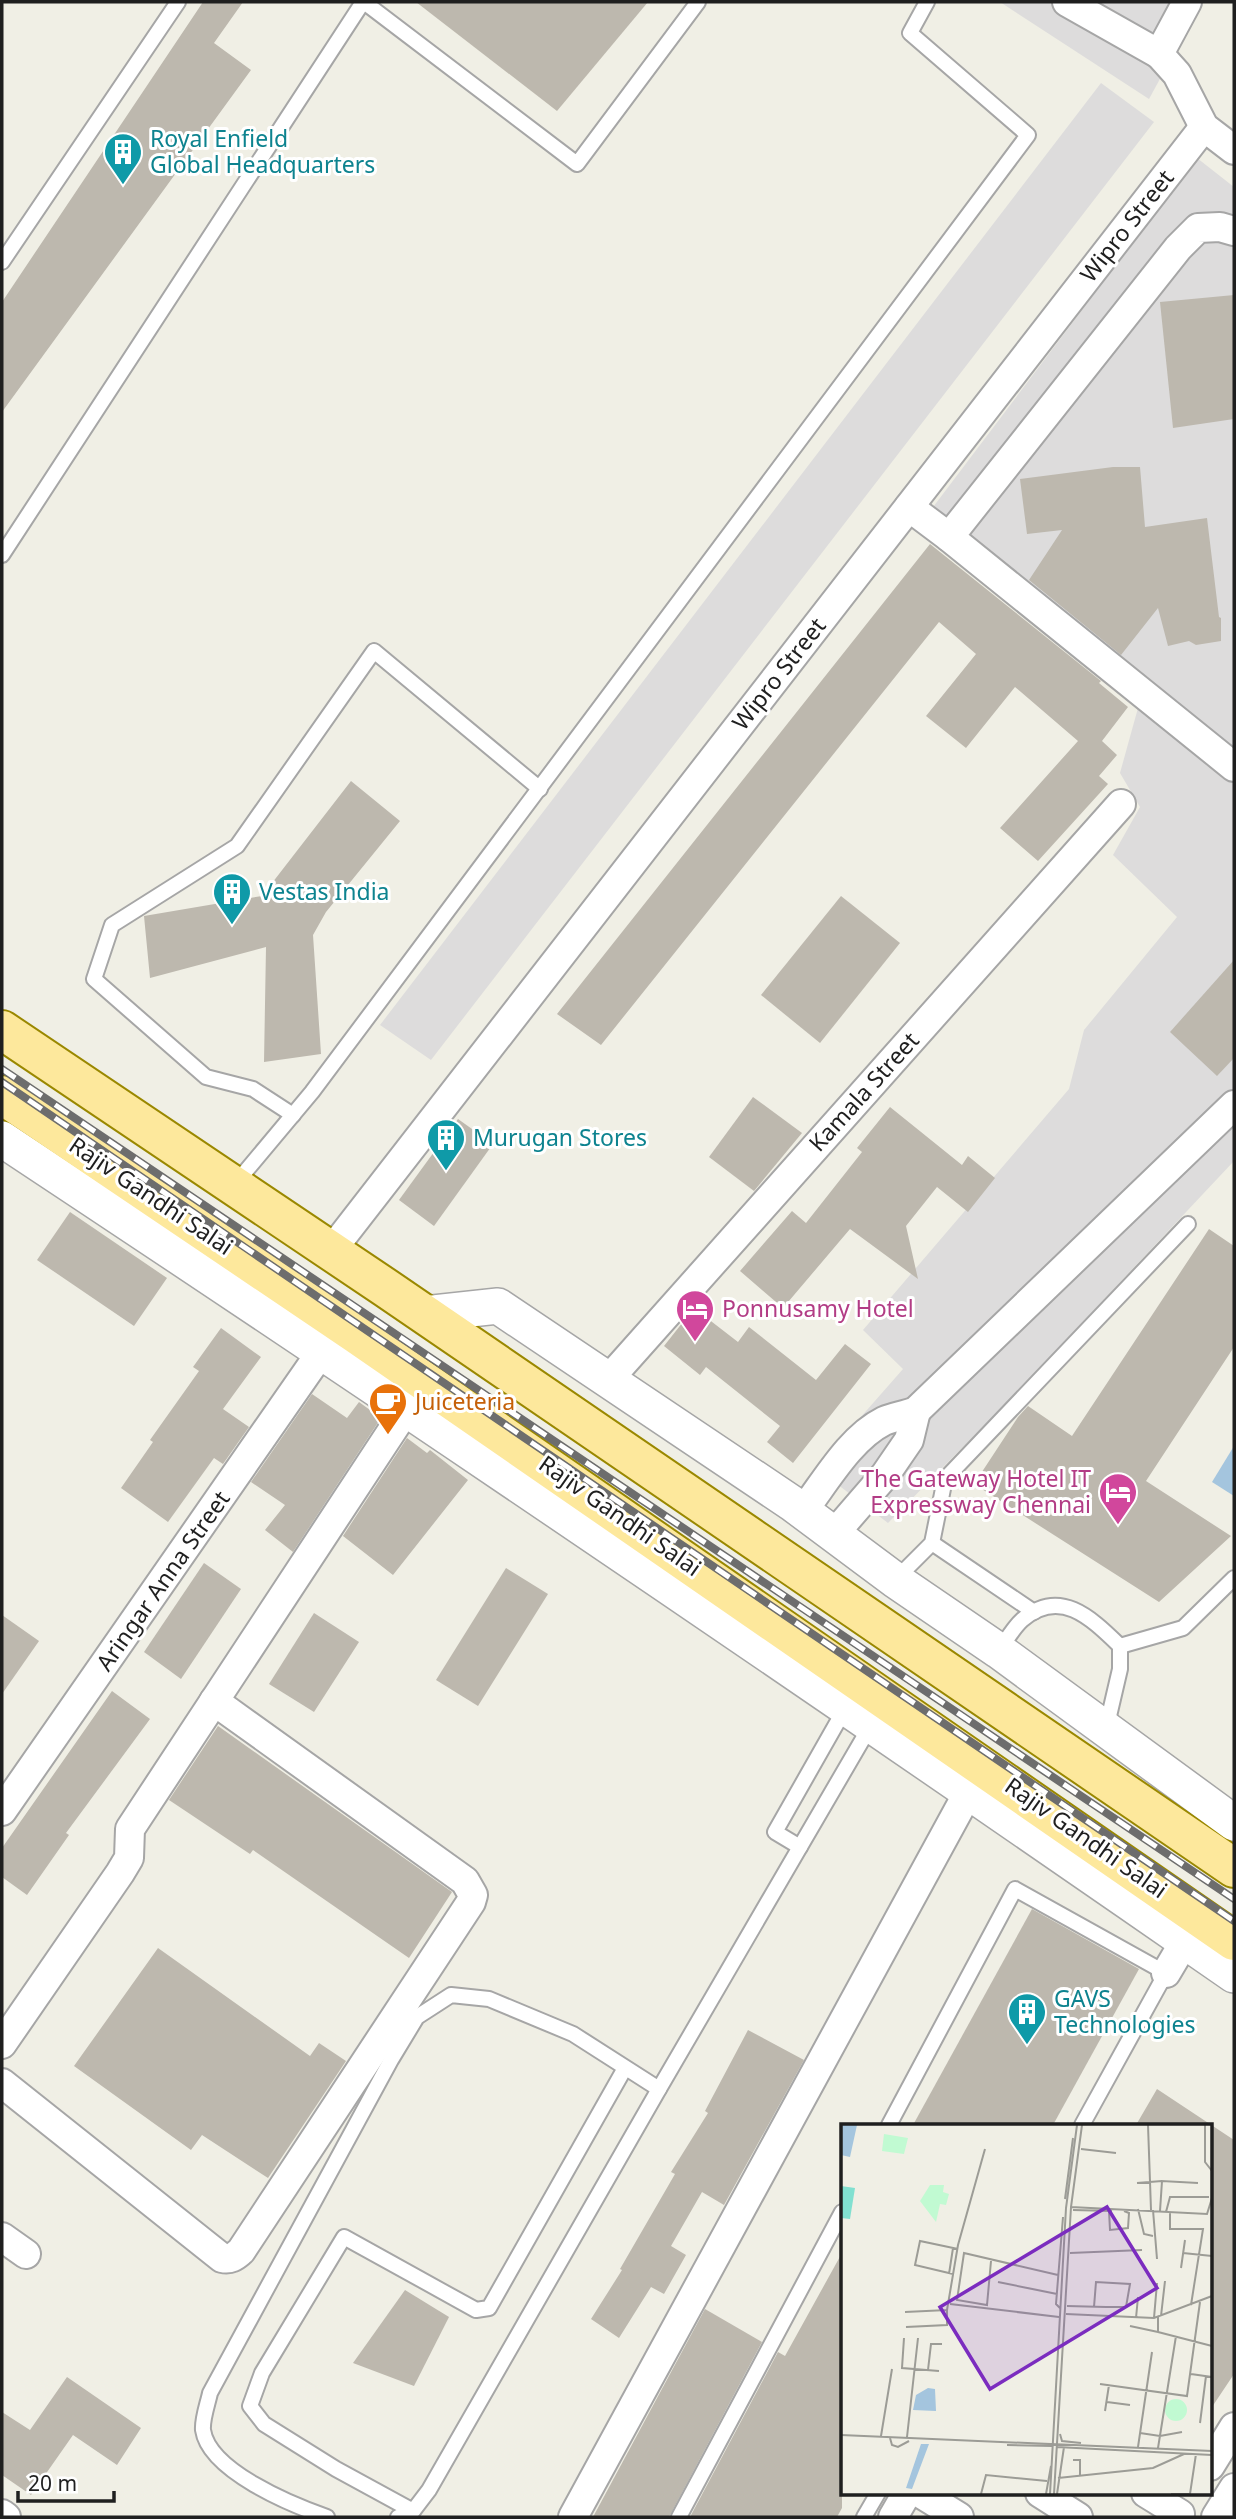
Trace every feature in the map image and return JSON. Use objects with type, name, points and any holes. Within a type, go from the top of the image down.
[{"type":"main road","points":[[2,1030],[424,1314],[1234,1868]]},
{"type":"main road","name":"Rajiv Gandhi Salai","points":[[2,1095],[356,1334],[987,1787],[1097,1846],[1234,1941]]},
{"type":"main road","points":[[987,1787],[1018,1783],[1036,1775],[1045,1754],[1038,1734]]},
{"type":"main road","points":[[1097,1846],[1092,1833],[1094,1816],[1103,1800],[1130,1796]]},
{"type":"street","points":[[1067,2],[1159,54],[1177,74],[1204,127],[1234,150]]},
{"type":"street","points":[[1159,54],[1187,2]]},
{"type":"street","name":"Wipro Street","points":[[331,1251],[1204,127]]},
{"type":"street","points":[[948,537],[1178,248],[1198,228],[1220,227],[1234,231]]},
{"type":"street","points":[[909,507],[1234,767]]},
{"type":"street","name":"Kamala Street","points":[[608,1380],[1121,804]]},
{"type":"street","points":[[803,1511],[847,1454],[870,1431],[885,1421],[916,1411],[1234,1105]]},
{"type":"street","points":[[2,1139],[323,1351],[859,1715],[931,1748]]},
{"type":"street","points":[[424,1314],[498,1307],[803,1511],[1234,1823]]},
{"type":"street","name":"Aringar Anna Street","points":[[2,1811],[323,1351]]},
{"type":"street","points":[[2,2045],[129,1858],[130,1829],[407,1408]]},
{"type":"street","points":[[834,1534],[886,1475],[909,1440],[916,1411]]},
{"type":"street","points":[[2,2083],[222,2258],[234,2257],[241,2251],[471,1902],[473,1895],[465,1881],[214,1701]]},
{"type":"street","points":[[573,2517],[987,1787],[1185,1941],[1234,1975]]},
{"type":"street","points":[[1166,1973],[1185,1941]]},
{"type":"street","points":[[2,2237],[26,2254]]},
{"type":"street","points":[[1212,2463],[1234,2427]]},
{"type":"street","points":[[1216,2517],[1234,2488]]},
{"type":"street","points":[[893,2517],[906,2494]]},
{"type":"street","points":[[922,2494],[959,2517]]},
{"type":"street","points":[[1042,2494],[1078,2517]]},
{"type":"street","points":[[1149,2494],[1184,2508]]},
{"type":"street","points":[[2,2514],[6,2517]]},
{"type":"lane","points":[[2,262],[178,2]]},
{"type":"lane","points":[[3,552],[363,2],[577,164],[698,2]]},
{"type":"lane","points":[[234,1186],[293,1115],[540,789],[1028,135],[910,33],[927,2]]},
{"type":"lane","points":[[293,1115],[253,1089],[206,1077],[94,979],[112,925],[237,846],[374,651],[540,789]]},
{"type":"lane","points":[[895,1580],[932,1543],[945,1479],[1188,1224]]},
{"type":"lane","points":[[932,1543],[1034,1612]]},
{"type":"lane","points":[[1120,1646],[1183,1628],[1234,1578]]},
{"type":"lane","points":[[999,1651],[1021,1621],[1045,1605],[1067,1606],[1099,1625],[1120,1646],[1120,1669],[1106,1729]]},
{"type":"lane","points":[[398,2517],[414,2511],[436,2478],[800,1847],[859,1715]]},
{"type":"lane","points":[[800,1847],[775,1832],[859,1715]]},
{"type":"lane","points":[[890,2124],[1016,1889],[1166,1973],[1083,2124]]},
{"type":"lane","points":[[327,2517],[291,2505],[234,2473],[214,2453],[203,2430],[210,2393],[417,2017],[451,1995],[489,1999],[573,2034],[659,2089]]},
{"type":"lane","points":[[414,2511],[335,2469],[264,2424],[250,2406],[262,2373],[344,2237],[476,2310],[489,2308],[625,2068]]},
{"type":"lane","points":[[679,2517],[841,2214]]},
{"type":"lane","points":[[864,2517],[877,2494]]},
{"type":"shaded area","points":[[1000,2],[1202,2],[1149,99]]},
{"type":"shaded area","points":[[1101,83],[1154,122],[431,1060],[380,1025]]},
{"type":"shaded area","points":[[1197,158],[1234,187],[1234,1161],[1016,1393],[888,1523],[816,1468],[903,1369],[863,1330],[1069,1089],[1084,1030],[1177,917],[1113,855],[1140,807],[1120,773],[1138,708],[921,523]]},
{"type":"water","points":[[1234,1446],[1234,1496],[1212,1482]]},
{"type":"building","name":"Royal Enfield Global Headquarters","points":[[203,2],[243,2],[214,43],[251,70],[2,412],[2,302]]},
{"type":"building","points":[[416,2],[648,2],[557,111]]},
{"type":"building","points":[[1234,295],[1234,419],[1173,428],[1160,302]]},
{"type":"building","points":[[1113,467],[1140,467],[1145,527],[1207,518],[1221,618],[1221,641],[1196,645],[1189,641],[1168,646],[1158,608],[1121,655],[1029,580],[1062,530],[1027,534],[1020,479]]},
{"type":"building","points":[[930,544],[1101,681],[1099,683],[1128,707],[1102,741],[1117,755],[1099,776],[1108,784],[1038,861],[1000,828],[1078,741],[1015,687],[966,748],[926,716],[976,654],[939,622],[601,1045],[557,1014]]},
{"type":"building","name":"Vestas India","points":[[351,781],[400,821],[326,912],[313,935],[321,1054],[264,1062],[266,947],[150,978],[144,916],[262,896]]},
{"type":"building","points":[[841,896],[900,943],[820,1043],[761,995]]},
{"type":"building","points":[[1234,960],[1234,1058],[1217,1076],[1170,1032]]},
{"type":"building","points":[[753,1097],[802,1133],[754,1191],[709,1157]]},
{"type":"building","points":[[890,1107],[962,1165],[968,1156],[995,1178],[968,1212],[937,1187],[906,1226],[918,1279],[850,1229],[783,1308],[740,1271],[792,1211],[806,1223],[862,1152],[857,1148]]},
{"type":"building","name":"Murugan Stores","points":[[458,1119],[493,1144],[434,1226],[399,1200]]},
{"type":"building","points":[[70,1212],[167,1278],[134,1326],[37,1260]]},
{"type":"building","points":[[1209,1229],[1234,1246],[1234,1347],[1146,1481],[1231,1536],[1159,1602],[974,1484],[1028,1406],[1072,1436]]},
{"type":"building","points":[[694,1308],[738,1342],[749,1327],[816,1380],[845,1344],[871,1364],[793,1463],[767,1442],[780,1426],[706,1367],[700,1375],[664,1346]]},
{"type":"building","points":[[221,1328],[261,1357],[223,1409],[249,1427],[223,1464],[214,1458],[168,1522],[121,1488],[153,1442],[150,1440],[199,1371],[193,1367]]},
{"type":"building","points":[[312,1394],[347,1418],[359,1402],[381,1418],[293,1552],[265,1530],[285,1505],[251,1482]]},
{"type":"building","points":[[407,1438],[427,1453],[430,1450],[468,1480],[393,1575],[343,1536]]},
{"type":"building","points":[[204,1563],[241,1589],[181,1679],[144,1652]]},
{"type":"building","points":[[506,1568],[548,1594],[478,1706],[436,1680]]},
{"type":"building","points":[[314,1613],[359,1642],[314,1712],[269,1684]]},
{"type":"building","points":[[2,1615],[39,1641],[2,1694]]},
{"type":"building","points":[[112,1691],[150,1719],[66,1833],[69,1835],[27,1895],[2,1877],[2,1848]]},
{"type":"building","points":[[218,1726],[452,1892],[409,1958],[253,1850],[250,1854],[169,1800]]},
{"type":"building","name":"GAVS Technologies","points":[[1032,1909],[1139,1969],[1054,2124],[914,2124]]},
{"type":"building","points":[[158,1948],[310,2056],[319,2043],[346,2061],[268,2178],[202,2135],[191,2150],[74,2066]]},
{"type":"building","points":[[748,2030],[804,2060],[724,2205],[702,2192],[671,2246],[686,2255],[664,2294],[651,2287],[619,2338],[591,2319],[622,2270],[620,2269],[675,2174],[671,2172],[708,2113],[705,2111]]},
{"type":"building","points":[[1157,2089],[1210,2124],[1137,2124]]},
{"type":"building","points":[[1212,2125],[1234,2140],[1234,2374],[1212,2407]]},
{"type":"building","points":[[841,2255],[842,2508],[837,2517],[690,2517],[778,2352],[785,2356]]},
{"type":"building","points":[[405,2290],[449,2317],[414,2386],[353,2363]]},
{"type":"building","points":[[705,2309],[762,2342],[669,2517],[593,2517]]},
{"type":"building","points":[[67,2377],[141,2428],[117,2465],[73,2435],[31,2495],[2,2475],[2,2412],[30,2430]]},
{"type":"railway","points":[[2,1069],[1234,1899]]},
{"type":"railway","points":[[2,1082],[1234,1921]]},
{"type":"place","name":"Royal Enfield Global Headquarters","points":[[123,186]]},
{"type":"place","name":"Vestas India","points":[[232,926]]},
{"type":"place","name":"Murugan Stores","points":[[446,1172]]},
{"type":"place","name":"Ponnusamy Hotel","points":[[695,1343]]},
{"type":"place","name":"Juiceteria","points":[[388,1436]]},
{"type":"place","name":"The Gateway Hotel IT Expressway Chennai","points":[[1118,1526]]},
{"type":"place","name":"GAVS Technologies","points":[[1027,2046]]}]
